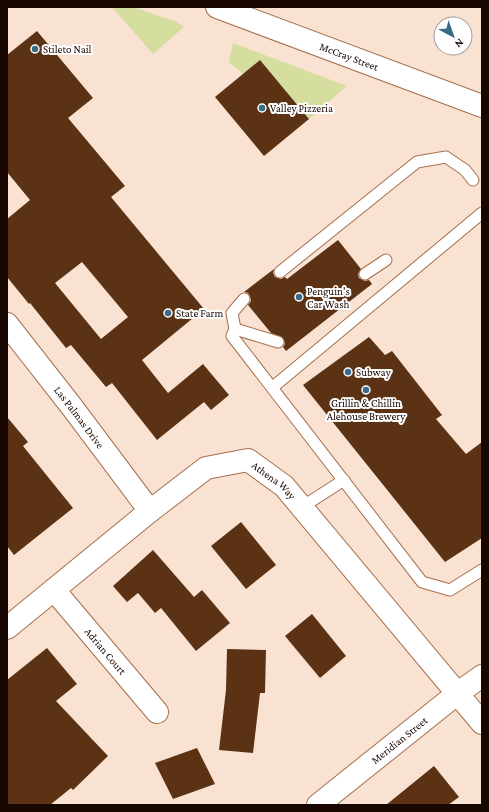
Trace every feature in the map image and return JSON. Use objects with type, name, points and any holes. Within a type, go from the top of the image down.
[{"type":"street","name":"McCray Street","points":[[217,7],[482,106]]},
{"type":"street","name":"Las Palmas Drive","points":[[7,324],[72,407],[150,511]]},
{"type":"street","name":"Athena Way","points":[[7,628],[150,511],[206,468],[248,460],[284,486],[482,723]]},
{"type":"street","name":"Adrian Court","points":[[54,590],[157,712]]},
{"type":"street","name":"Meridian Street","points":[[318,805],[458,693],[482,676]]},
{"type":"lane","points":[[280,272],[417,162],[446,157],[465,170],[473,180]]},
{"type":"lane","points":[[273,387],[482,214]]},
{"type":"lane","points":[[365,274],[386,260]]},
{"type":"lane","points":[[244,299],[232,313],[235,329],[232,336],[273,387],[422,582],[450,590],[482,570]]},
{"type":"lane","points":[[235,329],[278,342]]},
{"type":"lane","points":[[302,507],[344,480]]},
{"type":"green space","points":[[112,7],[133,7],[177,22],[184,27],[153,54]]},
{"type":"green space","points":[[233,43],[347,86],[309,119],[260,60],[243,74],[229,62]]},
{"type":"building","points":[[37,31],[93,98],[68,118],[125,186],[111,197],[204,309],[142,360],[168,393],[203,364],[229,395],[211,410],[204,402],[157,440],[112,383],[106,387],[71,345],[66,348],[7,277],[7,219],[30,200],[7,172],[7,55]],"holes":[[[82,262],[128,317],[101,339],[55,283]]]},
{"type":"building","name":"Valley Pizzeria","points":[[260,60],[309,119],[264,156],[215,97]]},
{"type":"building","name":"Penguin's Car Wash","points":[[338,240],[361,269],[358,274],[359,278],[365,281],[369,280],[372,284],[286,351],[283,347],[285,344],[283,338],[271,333],[248,305],[251,301],[250,296],[248,293],[244,292],[274,269],[273,273],[275,277],[281,279],[285,277],[287,279]]},
{"type":"building","points":[[369,337],[385,355],[392,351],[442,415],[436,419],[466,454],[482,442],[482,538],[445,562],[303,385]]},
{"type":"building","points":[[7,417],[28,442],[23,446],[73,508],[14,555],[7,546]]},
{"type":"building","points":[[241,522],[276,565],[246,589],[211,546]]},
{"type":"building","points":[[153,550],[194,597],[202,590],[230,623],[196,651],[161,608],[155,613],[138,593],[127,602],[113,586]]},
{"type":"building","points":[[312,614],[346,656],[320,678],[285,636]]},
{"type":"building","points":[[47,648],[77,684],[56,701],[108,756],[73,790],[71,788],[50,805],[7,805],[7,680]]},
{"type":"building","points":[[227,649],[266,650],[265,693],[260,693],[253,753],[219,750],[226,690]]},
{"type":"building","points":[[197,748],[215,784],[173,799],[155,763]]},
{"type":"building","points":[[434,766],[459,797],[448,805],[386,805]]},
{"type":"place","name":"Stileto Nail","points":[[35,49]]},
{"type":"place","name":"Valley Pizzeria","points":[[262,108]]},
{"type":"place","name":"Penguin's Car Wash","points":[[299,297]]},
{"type":"place","name":"State Farm","points":[[168,313]]},
{"type":"place","name":"Subway","points":[[348,372]]},
{"type":"place","name":"Grillin & Chillin Alehouse Brewery","points":[[366,390]]}]
